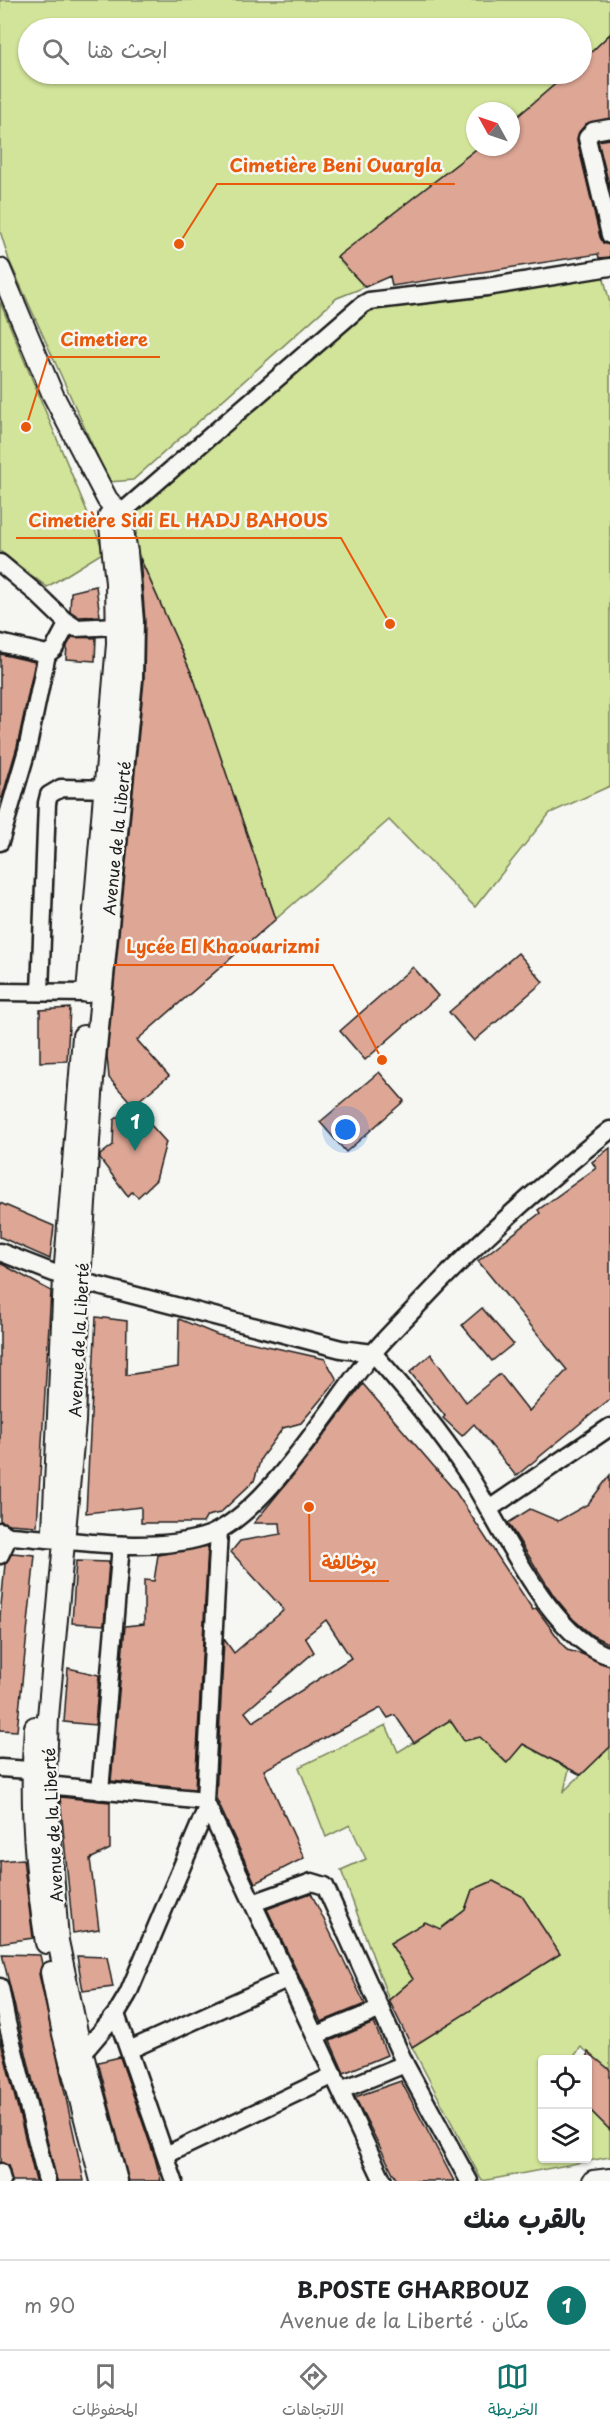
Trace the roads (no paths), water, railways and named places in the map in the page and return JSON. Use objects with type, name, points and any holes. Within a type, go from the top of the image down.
[{"type":"street","points":[[610,128],[590,132],[587,138],[610,235]]},
{"type":"street","points":[[114,517],[362,305],[369,302],[610,267]]},
{"type":"street","name":"Avenue de la Liberté","points":[[0,269],[53,395],[107,499],[127,552],[134,640],[113,788],[94,890],[59,1539],[42,1776],[38,1882],[45,1941],[63,2034],[101,2181]]},
{"type":"street","name":"Avenue de la Liberté","points":[[72,1279],[99,999],[113,788],[117,626],[114,517]]},
{"type":"street","points":[[0,563],[68,623],[82,629],[117,626]]},
{"type":"street","points":[[0,842],[27,750],[47,654],[54,649],[68,623]]},
{"type":"street","points":[[0,643],[47,654]]},
{"type":"street","points":[[40,992],[47,803],[50,795],[61,788],[113,788]]},
{"type":"street","points":[[0,992],[87,993]]},
{"type":"street","points":[[0,1555],[5,1534],[121,1545],[192,1540],[219,1530],[242,1515],[268,1489],[373,1353],[465,1255],[610,1130]]},
{"type":"street","points":[[0,1252],[72,1279],[341,1349],[373,1353],[448,1445],[546,1602],[570,1631],[587,1646],[610,1656]]},
{"type":"street","points":[[489,1509],[610,1427]]},
{"type":"street","points":[[83,2053],[116,2014],[138,1973],[206,1804],[219,1530]]},
{"type":"street","points":[[100,1791],[121,1545]]},
{"type":"street","points":[[0,1768],[100,1791],[206,1804]]},
{"type":"street","name":"Avenue de la Liberté","points":[[42,1776],[58,1941],[83,2053],[117,2181]]},
{"type":"street","points":[[206,1804],[383,2181]]},
{"type":"street","points":[[254,1903],[312,1882],[325,1886],[405,2064],[469,2181]]},
{"type":"street","points":[[129,2050],[289,1978]]},
{"type":"street","points":[[0,1987],[3,2024],[47,2181]]},
{"type":"street","points":[[316,2035],[381,2009]]},
{"type":"street","points":[[116,2014],[174,2181]]},
{"type":"street","points":[[166,2155],[338,2083],[405,2064]]},
{"type":"street","points":[[0,2172],[2,2181]]},
{"type":"street","points":[[593,2181],[610,2179]]},
{"type":"place","name":"Cimetière Beni Ouargla","points":[[179,244]]},
{"type":"place","name":"Cimetiere","points":[[26,427]]},
{"type":"place","name":"Cimetière Sidi EL HADJ BAHOUS","points":[[390,624]]},
{"type":"place","name":"Lycée El Khaouarizmi","points":[[382,1060]]},
{"type":"place","name":"B.POSTE GHARBOUZ","points":[[135,1151]]},
{"type":"place","name":"بوخالفة","points":[[309,1507]]}]
